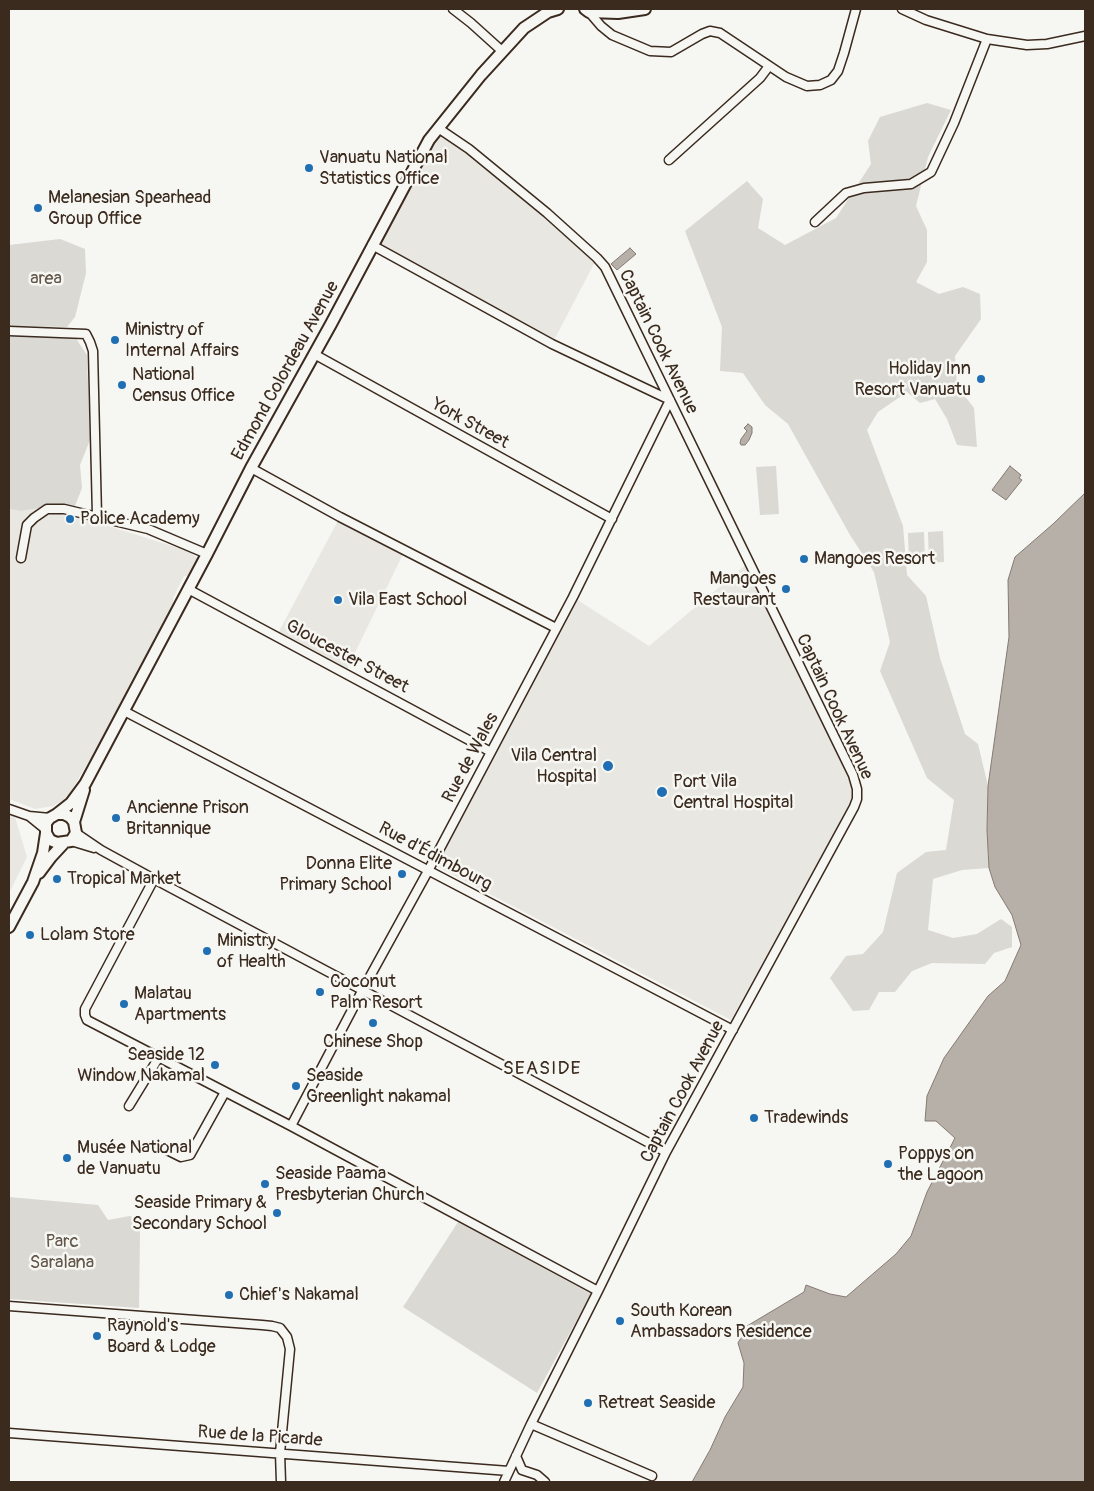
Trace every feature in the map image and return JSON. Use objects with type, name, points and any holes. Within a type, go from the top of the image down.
[{"type":"street","points":[[453,9],[502,51]]},
{"type":"street","name":"Edmond Colordeau Avenue","points":[[85,784],[208,554],[251,468],[429,140],[502,51],[524,28],[548,12],[558,9]]},
{"type":"street","points":[[587,11],[618,13],[645,9]]},
{"type":"street","points":[[587,11],[612,35],[650,51],[671,52],[702,34],[710,31],[720,33],[795,82],[807,86],[820,85],[831,80],[838,71],[856,9]]},
{"type":"street","points":[[902,9],[926,20],[987,40],[1027,45],[1047,44],[1085,36]]},
{"type":"street","points":[[815,222],[846,193],[864,188],[911,184],[931,172],[954,123],[987,40]]},
{"type":"street","points":[[669,160],[760,78],[769,66]]},
{"type":"street","name":"Captain Cook Avenue","points":[[438,128],[469,150],[546,214],[605,268],[853,775],[858,789],[858,799],[854,807],[666,1152],[504,1482]]},
{"type":"street","points":[[372,245],[552,344],[670,400]]},
{"type":"street","points":[[9,332],[86,334],[90,342],[92,351],[97,516]]},
{"type":"street","name":"York Street","points":[[314,354],[612,519]]},
{"type":"street","name":"Rue de Wales","points":[[291,1126],[556,628],[670,400]]},
{"type":"street","points":[[251,468],[340,517],[556,628]]},
{"type":"street","points":[[21,558],[27,525],[34,518],[48,510],[64,510],[97,516],[148,529],[208,554]]},
{"type":"street","name":"Gloucester Street","points":[[188,589],[491,752]]},
{"type":"street","name":"Rue d'Édimbourg","points":[[124,711],[733,1030]]},
{"type":"street","points":[[33,882],[43,853],[46,823],[71,803],[85,784]]},
{"type":"street","points":[[9,927],[33,882],[51,857],[70,839],[85,784]]},
{"type":"street","points":[[9,809],[28,816],[64,814],[74,822]]},
{"type":"street","points":[[28,816],[45,831],[50,840],[57,843],[70,839],[101,850],[666,1152]]},
{"type":"street","points":[[154,879],[85,1009],[87,1020],[291,1126],[598,1291]]},
{"type":"street","points":[[129,1106],[159,1057]]},
{"type":"street","points":[[167,1150],[181,1157],[190,1155],[225,1092]]},
{"type":"street","points":[[9,1306],[262,1324],[280,1328],[287,1337],[290,1349],[280,1453],[281,1482]]},
{"type":"street","points":[[531,1424],[652,1476]]},
{"type":"street","name":"Rue de la Picarde","points":[[9,1433],[509,1471]]},
{"type":"street","points":[[516,1456],[522,1470],[537,1475],[545,1482]]},
{"type":"shaded area","points":[[438,128],[597,258],[552,344],[372,245]]},
{"type":"shaded area","points":[[630,248],[636,254],[617,270],[611,264]]},
{"type":"shaded area","points":[[748,424],[752,427],[752,433],[745,445],[741,445],[741,439],[747,431],[744,428]]},
{"type":"shaded area","points":[[1010,466],[1021,475],[1019,478],[1022,480],[1006,500],[992,490]]},
{"type":"shaded area","points":[[1085,493],[1085,1482],[692,1482],[710,1450],[725,1417],[743,1387],[744,1363],[738,1343],[747,1326],[804,1292],[806,1285],[830,1294],[846,1297],[896,1254],[911,1236],[927,1192],[955,1138],[936,1121],[925,1121],[927,1096],[944,1058],[988,996],[1005,981],[1021,945],[1012,915],[995,887],[989,868],[987,830],[988,786],[1009,637],[1008,580],[1015,557]]},
{"type":"shaded area","points":[[41,508],[64,512],[188,551],[197,558],[188,576],[184,576],[173,598],[174,604],[103,737],[67,798],[53,806],[35,809],[9,799],[9,509],[21,511]]},
{"type":"shaded area","name":"Vila East School","points":[[340,517],[405,550],[345,673],[276,637]]},
{"type":"shaded area","name":"Port Vila Central Hospital","points":[[748,563],[851,784],[852,800],[731,1020],[436,866],[504,728],[573,597],[649,646]]},
{"type":"shaded area","points":[[9,815],[15,817],[27,857],[9,893]]},
{"type":"green space","points":[[927,103],[951,110],[928,157],[916,206],[927,230],[927,262],[916,282],[939,294],[963,287],[980,294],[981,319],[955,356],[957,386],[974,408],[977,447],[957,445],[947,419],[935,399],[920,403],[907,392],[878,412],[867,430],[903,526],[907,575],[926,596],[940,658],[965,734],[978,744],[988,786],[987,830],[989,868],[962,870],[933,879],[928,930],[953,938],[977,934],[1001,919],[1012,927],[1012,947],[994,953],[985,964],[932,963],[912,971],[895,992],[879,992],[869,1010],[853,1011],[830,978],[846,956],[863,954],[883,932],[897,873],[926,852],[946,850],[954,800],[927,778],[880,671],[890,642],[874,572],[850,535],[788,424],[765,405],[743,373],[720,371],[722,327],[685,231],[747,181],[763,199],[758,228],[785,245],[836,218],[871,164],[868,141],[880,117]]},
{"type":"green space","name":"area","points":[[60,239],[85,249],[86,273],[75,317],[67,327],[9,326],[9,245]]},
{"type":"green space","points":[[9,335],[75,337],[87,355],[90,440],[80,465],[82,488],[75,506],[59,505],[21,511],[9,509]]},
{"type":"green space","points":[[776,466],[779,514],[760,515],[756,467]]},
{"type":"green space","points":[[943,531],[944,562],[929,563],[928,532]]},
{"type":"green space","points":[[924,532],[925,563],[909,564],[908,533]]},
{"type":"green space","name":"Parc Saralana","points":[[9,1197],[98,1205],[108,1220],[130,1216],[142,1222],[140,1232],[139,1308],[9,1299]]},
{"type":"green space","points":[[458,1222],[591,1294],[537,1393],[403,1307]]},
{"type":"place","name":"Vanuatu National Statistics Office","points":[[309,168]]},
{"type":"place","name":"Melanesian Spearhead Group Office","points":[[38,208]]},
{"type":"place","name":"Ministry of Internal Affairs","points":[[115,340]]},
{"type":"place","name":"Holiday Inn Resort Vanuatu","points":[[981,379]]},
{"type":"place","name":"National Census Office","points":[[122,385]]},
{"type":"place","name":"Police Academy","points":[[70,519]]},
{"type":"place","name":"Mangoes Resort","points":[[804,559]]},
{"type":"place","name":"Mangoes Restaurant","points":[[786,589]]},
{"type":"place","name":"Vila East School","points":[[338,600]]},
{"type":"place","name":"Vila Central Hospital","points":[[608,766]]},
{"type":"place","name":"Port Vila Central Hospital","points":[[662,792]]},
{"type":"place","name":"Ancienne Prison Britannique","points":[[116,818]]},
{"type":"place","name":"Donna Elite Primary School","points":[[402,874]]},
{"type":"place","name":"Tropical Market","points":[[57,879]]},
{"type":"place","name":"Lolam Store","points":[[30,935]]},
{"type":"place","name":"Ministry of Health","points":[[207,951]]},
{"type":"place","name":"Coconut Palm Resort","points":[[320,992]]},
{"type":"place","name":"Malatau Apartments","points":[[124,1004]]},
{"type":"place","name":"Chinese Shop","points":[[373,1023]]},
{"type":"place","name":"Seaside 12 Window Nakamal","points":[[215,1065]]},
{"type":"place","name":"Seaside Greenlight nakamal","points":[[296,1086]]},
{"type":"place","name":"Tradewinds","points":[[754,1118]]},
{"type":"place","name":"Musée National de Vanuatu","points":[[67,1158]]},
{"type":"place","name":"Poppys on the Lagoon","points":[[888,1164]]},
{"type":"place","name":"Seaside Paama Presbyterian Church","points":[[265,1184]]},
{"type":"place","name":"Seaside Primary & Secondary School","points":[[277,1213]]},
{"type":"place","name":"Chief's Nakamal","points":[[229,1295]]},
{"type":"place","name":"South Korean Ambassadors Residence","points":[[620,1321]]},
{"type":"place","name":"Raynold's Board & Lodge","points":[[97,1336]]},
{"type":"place","name":"Retreat Seaside","points":[[588,1403]]},
{"type":"district","name":"SEASIDE","points":[[542,1069]]}]
